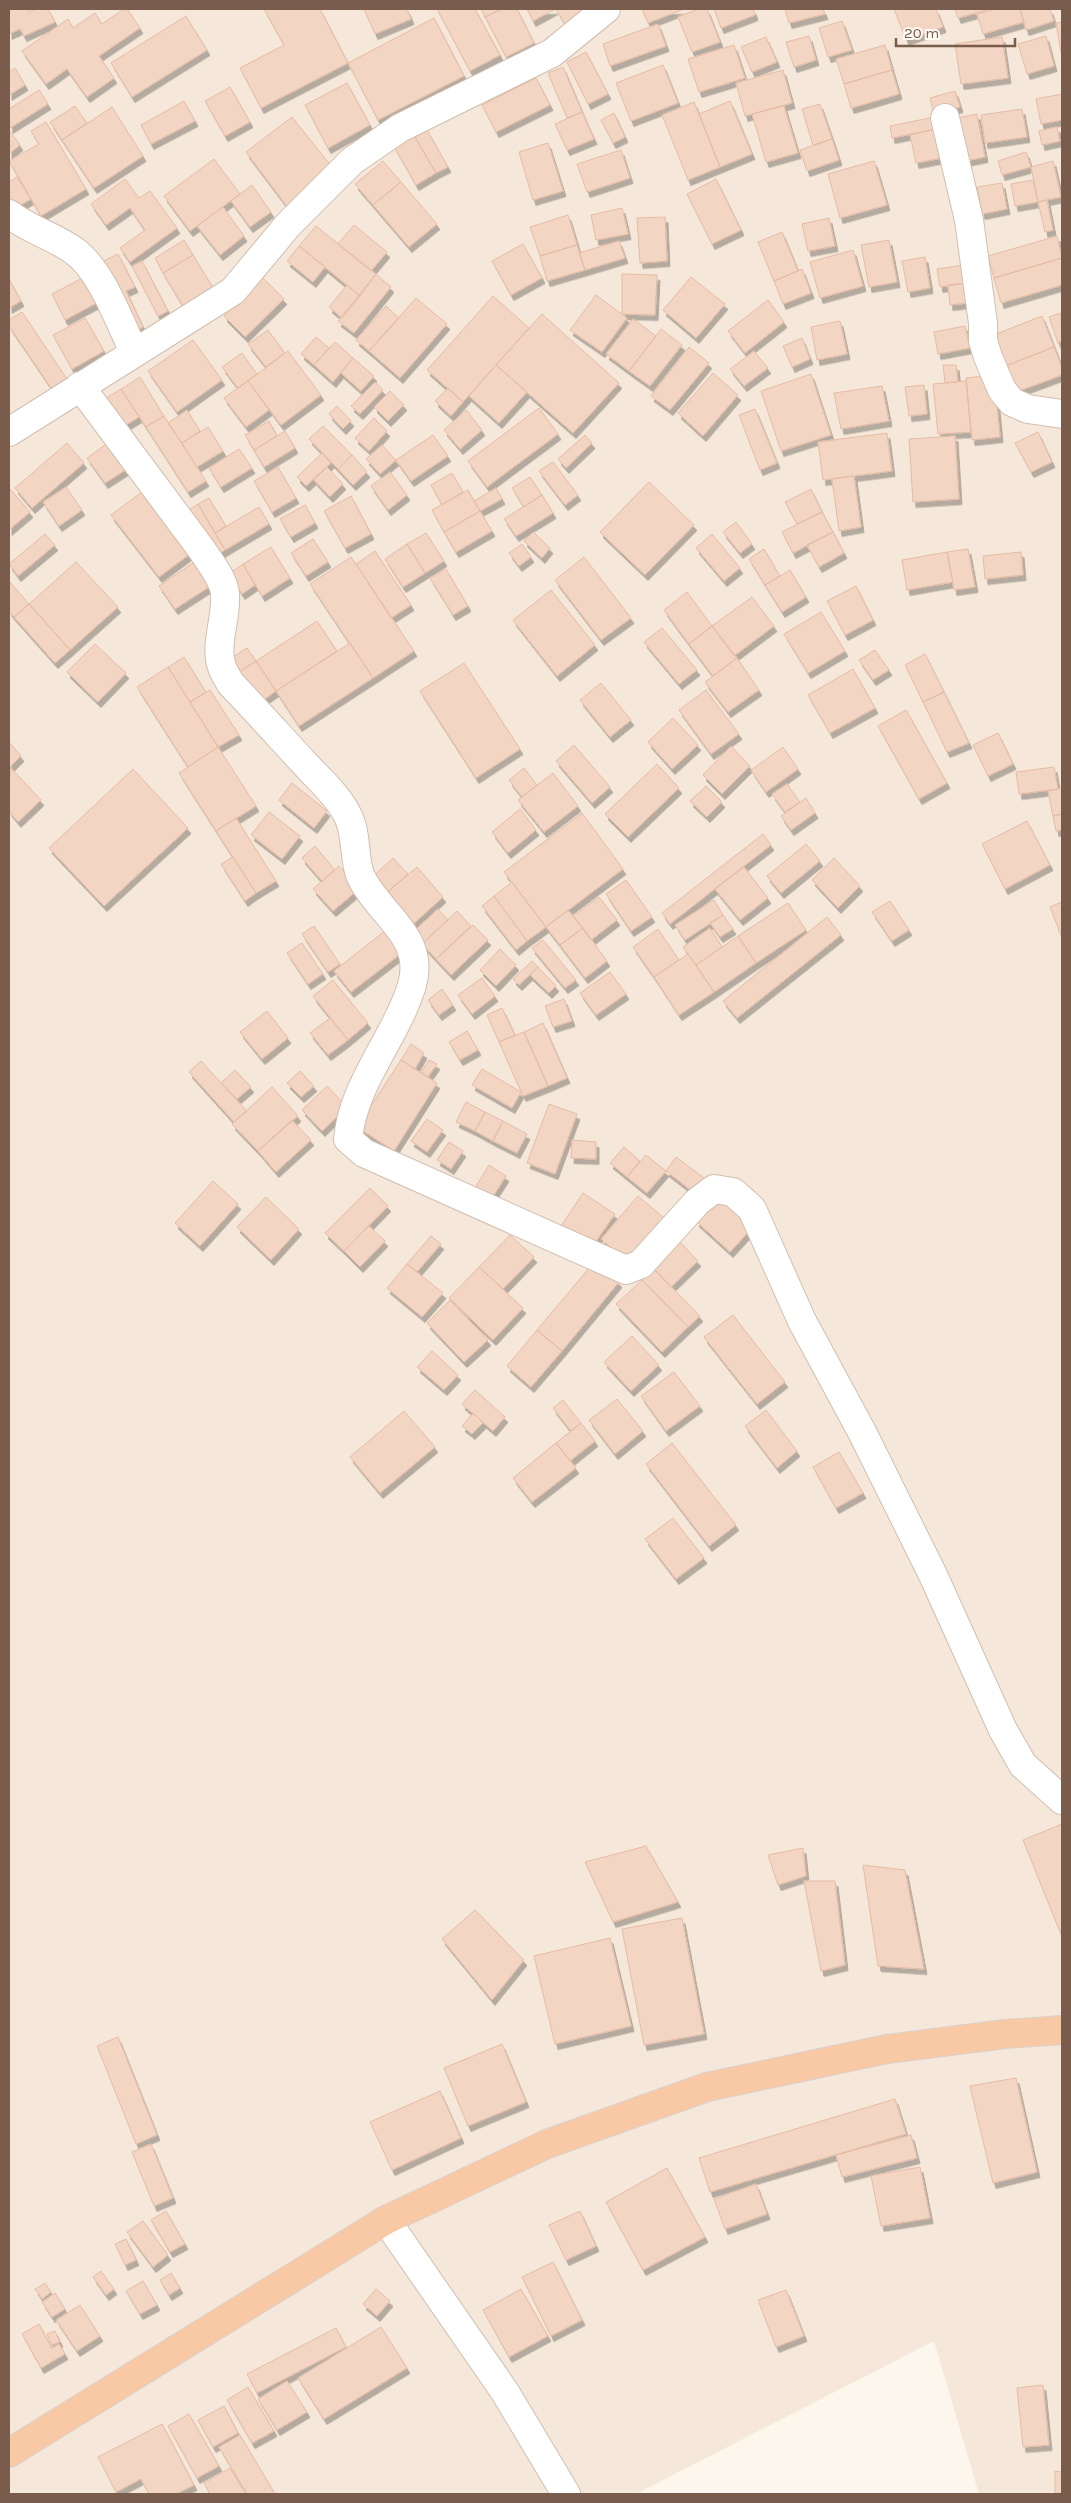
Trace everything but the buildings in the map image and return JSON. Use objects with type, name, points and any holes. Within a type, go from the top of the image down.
[{"type":"highway","points":[[9,2453],[386,2220],[547,2144],[706,2087],[887,2049],[1005,2034],[1062,2030]]},
{"type":"street","points":[[9,432],[233,291],[288,225],[352,162],[400,128],[552,53],[606,9]]},
{"type":"street","points":[[945,118],[968,220],[983,323],[983,341],[988,357],[1002,390],[1012,402],[1028,409],[1062,414]]},
{"type":"street","points":[[12,221],[75,251],[91,267],[134,352]]},
{"type":"street","points":[[80,386],[217,573],[225,592],[225,620],[220,647],[221,667],[231,684],[333,794],[348,815],[355,835],[361,876],[408,940],[416,963],[412,986],[398,1020],[356,1101],[350,1121],[348,1139],[364,1154],[626,1270],[641,1264],[697,1202],[714,1189],[733,1192],[752,1209],[802,1321],[862,1432],[933,1574],[1003,1730],[1023,1765],[1062,1800]]},
{"type":"street","points":[[386,2220],[505,2392],[566,2494]]},
{"type":"shaded area","points":[[9,9],[1062,9],[1062,2494],[979,2494],[934,2341],[636,2494],[9,2494]]}]
